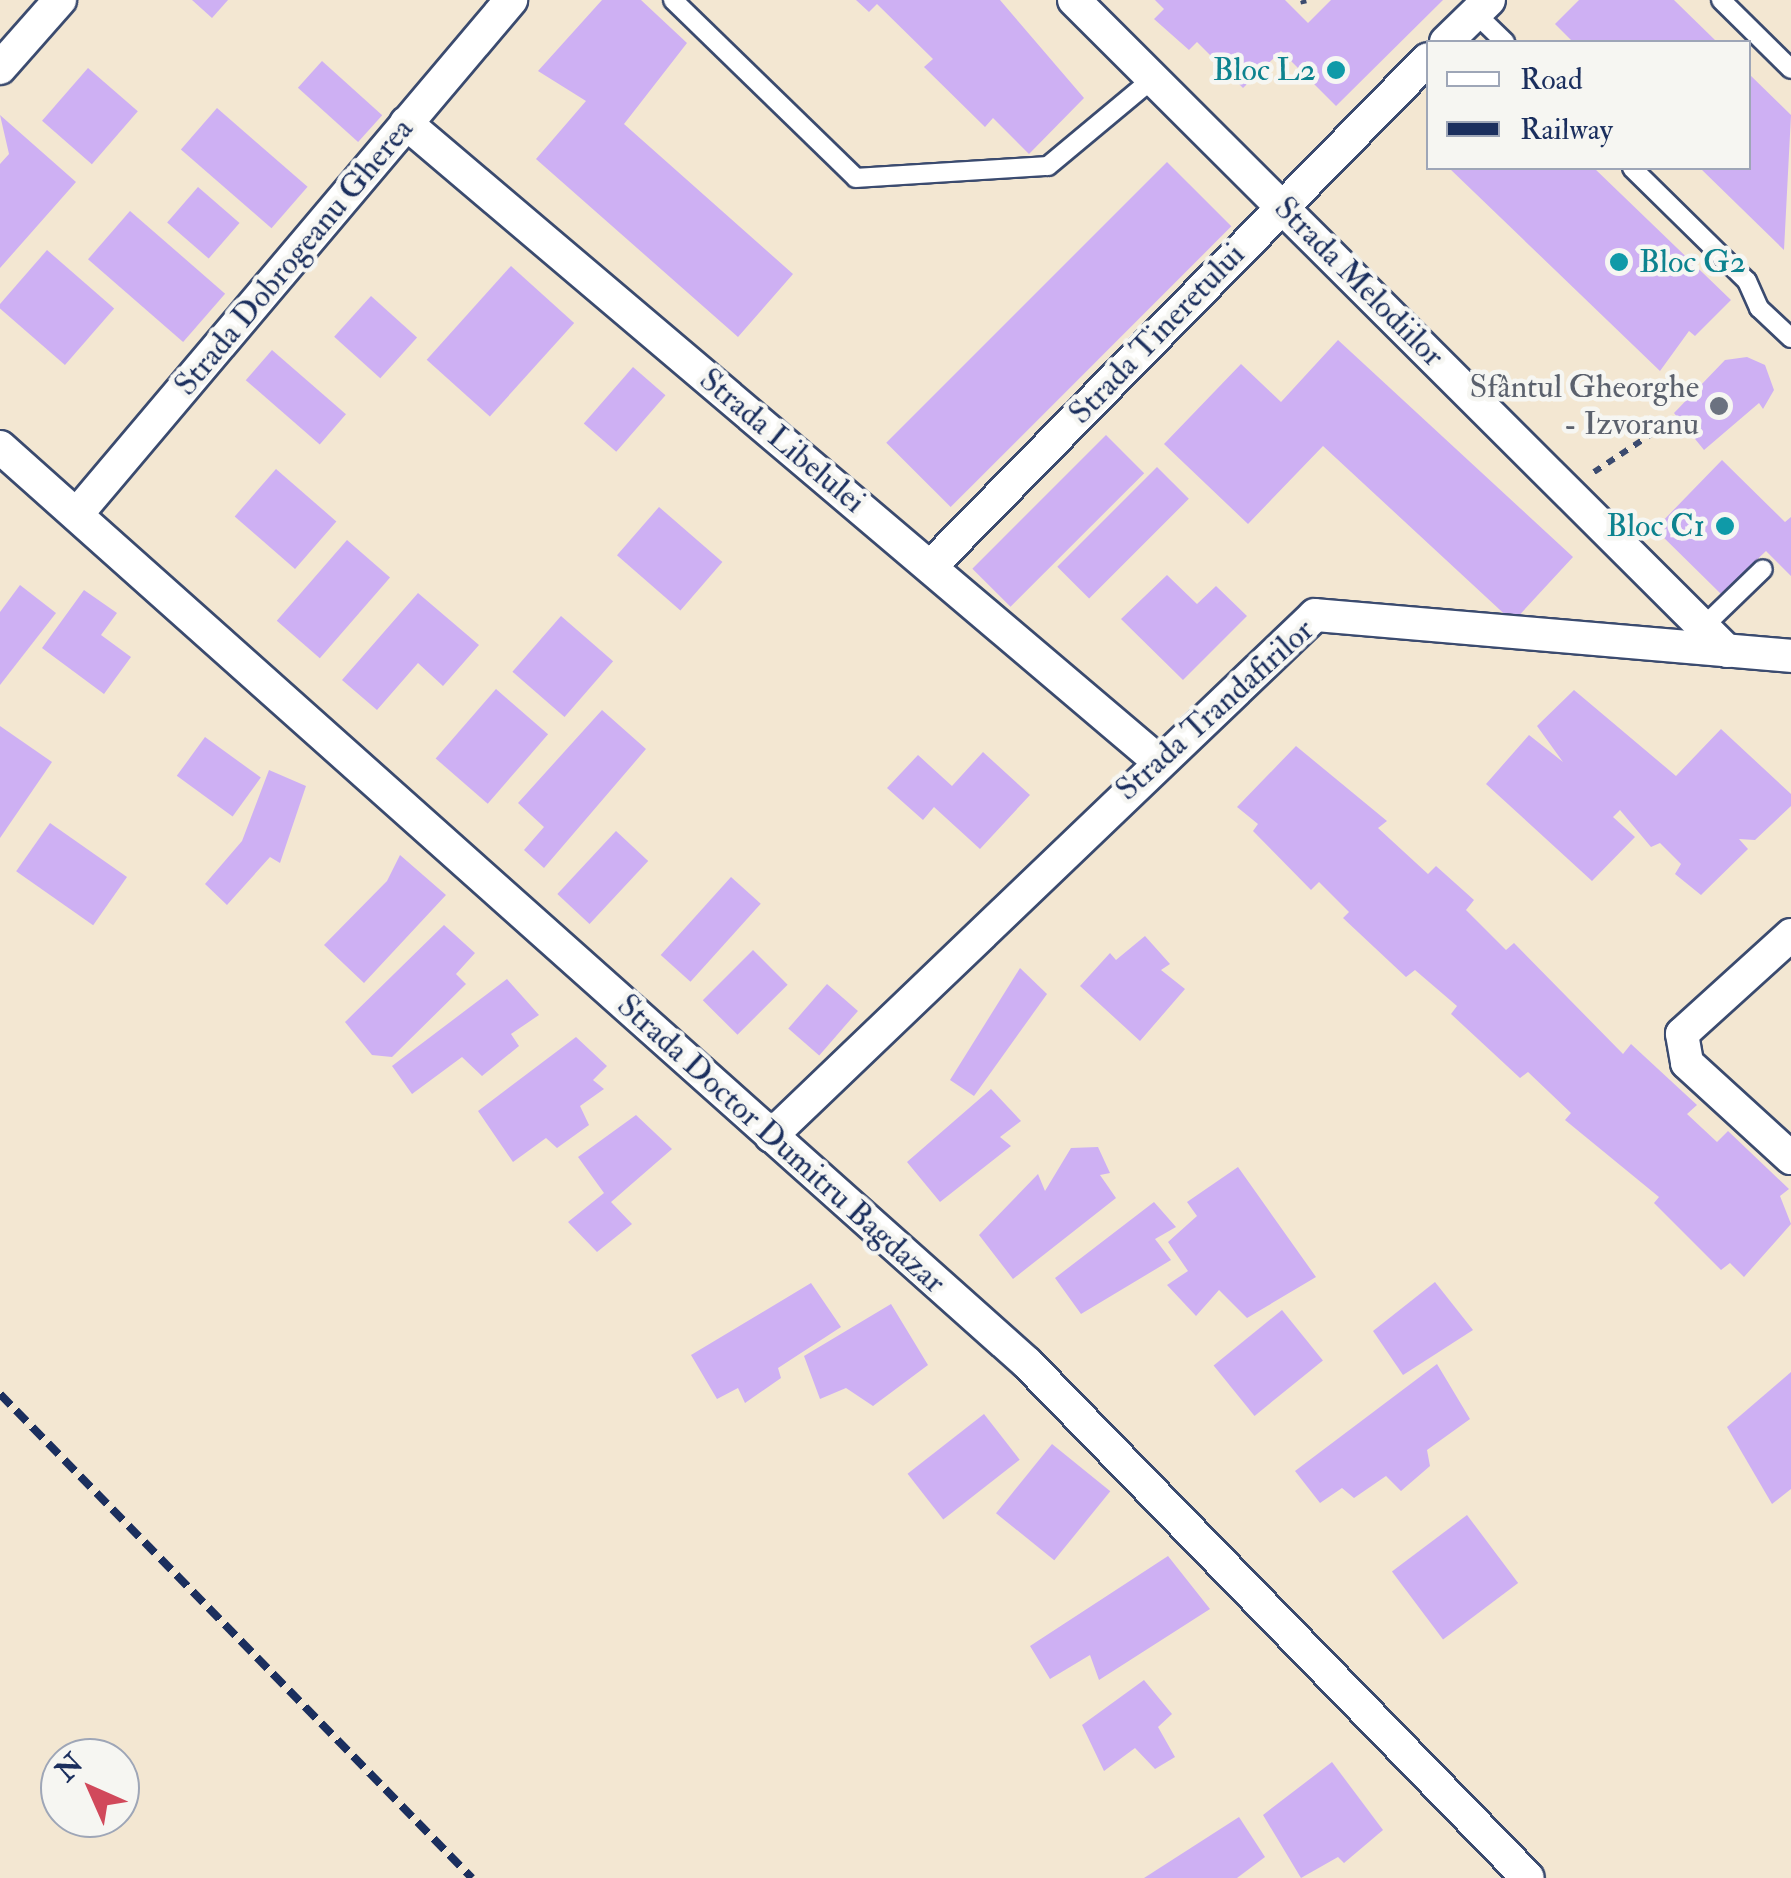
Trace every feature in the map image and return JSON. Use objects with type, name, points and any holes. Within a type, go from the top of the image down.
[{"type":"street","points":[[0,68],[60,0]]},
{"type":"street","name":"Strada Dobrogeanu Gherea","points":[[77,514],[511,0]]},
{"type":"street","name":"Strada Melodiilor","points":[[1084,4],[1727,651]]},
{"type":"street","points":[[1448,40],[1482,7]]},
{"type":"street","name":"Strada Tineretului","points":[[930,567],[1426,61]]},
{"type":"street","name":"Strada Libelulei","points":[[406,124],[1157,760]]},
{"type":"street","name":"Strada Doctor Dumitru Bagdazar","points":[[0,448],[1027,1363],[1528,1878]]},
{"type":"street","name":"Strada Trandafirilor","points":[[771,1136],[1157,760],[1315,615],[1791,656]]},
{"type":"street","points":[[1791,935],[1682,1034],[1687,1063],[1791,1158]]},
{"type":"lane","points":[[673,0],[856,178],[1048,166],[1155,77]]},
{"type":"lane","points":[[1722,0],[1791,69]]},
{"type":"lane","points":[[1482,7],[1504,40]]},
{"type":"lane","points":[[1634,170],[1748,281],[1759,308],[1791,338]]},
{"type":"lane","points":[[1704,628],[1763,569]]},
{"type":"path","points":[[1570,493],[1623,447],[1662,427],[1683,434]]},
{"type":"building","points":[[192,0],[228,0],[212,18]]},
{"type":"building","points":[[602,0],[641,0],[687,43],[624,124],[793,274],[738,337],[536,159],[586,101],[538,71]]},
{"type":"building","points":[[856,0],[1000,0],[1084,98],[1029,154],[993,118],[985,127],[924,67],[933,59],[877,4],[869,12]]},
{"type":"building","name":"Bloc L2","points":[[1155,0],[1285,0],[1308,23],[1331,0],[1443,0],[1336,106],[1281,51],[1243,88],[1197,42],[1189,50],[1154,19],[1164,9]]},
{"type":"building","points":[[1579,0],[1674,0],[1715,40],[1571,40],[1555,24]]},
{"type":"building","points":[[322,61],[382,115],[358,142],[298,88]]},
{"type":"building","points":[[88,68],[138,111],[92,164],[42,121]]},
{"type":"building","points":[[1751,76],[1791,115],[1784,250],[1702,170],[1751,170]]},
{"type":"building","points":[[217,108],[308,187],[271,228],[181,150]]},
{"type":"building","points":[[0,115],[76,182],[0,268],[0,164],[9,154]]},
{"type":"building","points":[[1167,162],[1231,226],[951,507],[886,443]]},
{"type":"building","name":"Bloc G2","points":[[1451,170],[1596,170],[1731,300],[1695,336],[1689,331],[1660,371]]},
{"type":"building","points":[[198,187],[240,223],[209,259],[167,222]]},
{"type":"building","points":[[130,211],[225,294],[183,342],[88,259]]},
{"type":"building","points":[[47,250],[114,308],[65,365],[0,309]]},
{"type":"building","points":[[511,266],[574,323],[490,417],[427,360]]},
{"type":"building","points":[[371,296],[417,337],[380,378],[334,337]]},
{"type":"building","points":[[1338,340],[1573,557],[1513,622],[1323,446],[1248,524],[1164,444],[1241,364],[1281,402]]},
{"type":"building","points":[[272,350],[346,414],[320,444],[246,380]]},
{"type":"building","name":"Sfântul Gheorghe - Izvoranu","points":[[1747,357],[1765,365],[1774,390],[1763,409],[1759,403],[1704,450],[1674,413],[1725,360]]},
{"type":"building","points":[[633,367],[665,395],[616,452],[584,424]]},
{"type":"building","points":[[1106,435],[1144,473],[1011,607],[972,569]]},
{"type":"building","name":"Bloc C1","points":[[1722,460],[1785,522],[1791,517],[1791,576],[1766,551],[1721,594],[1655,529]]},
{"type":"building","points":[[1157,467],[1189,499],[1089,599],[1057,567]]},
{"type":"building","points":[[276,469],[336,521],[295,569],[235,517]]},
{"type":"building","points":[[659,507],[722,562],[680,610],[617,555]]},
{"type":"building","points":[[347,540],[390,577],[320,658],[277,621]]},
{"type":"building","points":[[1167,575],[1197,604],[1216,586],[1247,616],[1183,680],[1121,619]]},
{"type":"building","points":[[20,585],[56,613],[0,685],[0,612]]},
{"type":"building","points":[[84,590],[117,613],[101,635],[131,657],[104,694],[42,648]]},
{"type":"building","points":[[418,593],[479,645],[443,686],[418,663],[377,710],[342,680]]},
{"type":"building","points":[[561,616],[613,661],[565,717],[512,672]]},
{"type":"building","points":[[496,689],[548,734],[488,804],[436,758]]},
{"type":"building","points":[[1574,690],[1676,776],[1721,729],[1791,794],[1791,806],[1755,840],[1739,839],[1748,849],[1701,895],[1675,874],[1681,864],[1660,843],[1651,847],[1620,810],[1613,817],[1635,837],[1592,881],[1486,784],[1529,735],[1563,762],[1537,726]]},
{"type":"building","points":[[602,710],[646,749],[544,868],[524,850],[544,827],[518,803]]},
{"type":"building","points":[[0,726],[52,762],[0,838]]},
{"type":"building","points":[[205,737],[261,778],[233,816],[177,776]]},
{"type":"building","points":[[1296,746],[1387,821],[1378,828],[1428,874],[1436,866],[1474,900],[1466,910],[1506,950],[1514,943],[1623,1054],[1631,1044],[1697,1105],[1687,1114],[1717,1142],[1728,1131],[1789,1189],[1780,1196],[1791,1224],[1744,1277],[1730,1263],[1721,1270],[1654,1203],[1659,1197],[1565,1120],[1571,1113],[1528,1072],[1520,1078],[1451,1014],[1457,1006],[1415,970],[1406,977],[1343,918],[1349,912],[1319,882],[1311,890],[1253,831],[1258,824],[1237,807]]},
{"type":"building","points":[[983,752],[1030,795],[980,849],[934,807],[923,820],[887,788],[918,755],[952,786]]},
{"type":"building","points":[[269,770],[306,786],[280,863],[270,857],[227,905],[205,884],[242,841]]},
{"type":"building","points":[[50,823],[127,877],[93,925],[16,871]]},
{"type":"building","points":[[616,831],[648,861],[590,924],[557,894]]},
{"type":"building","points":[[400,855],[446,895],[364,983],[324,945],[387,881]]},
{"type":"building","points":[[731,877],[761,904],[690,982],[661,955]]},
{"type":"building","points":[[444,925],[475,953],[456,974],[466,984],[392,1057],[372,1055],[345,1022]]},
{"type":"building","points":[[1145,936],[1170,964],[1161,970],[1185,989],[1140,1041],[1080,986],[1110,953],[1116,960]]},
{"type":"building","points":[[753,950],[788,985],[737,1035],[703,1000]]},
{"type":"building","points":[[1020,968],[1047,994],[974,1096],[950,1080]]},
{"type":"building","points":[[507,979],[539,1015],[511,1034],[519,1046],[482,1076],[462,1057],[412,1094],[392,1066]]},
{"type":"building","points":[[827,984],[858,1011],[819,1055],[788,1029]]},
{"type":"building","points":[[576,1037],[607,1066],[593,1080],[604,1089],[580,1106],[589,1125],[557,1148],[546,1138],[513,1162],[478,1111]]},
{"type":"building","points":[[991,1089],[1021,1121],[1000,1137],[1011,1146],[940,1202],[907,1162]]},
{"type":"building","points":[[636,1115],[672,1149],[611,1202],[632,1224],[597,1252],[568,1222],[604,1193],[578,1157]]},
{"type":"building","points":[[1098,1147],[1110,1173],[1100,1175],[1116,1198],[1013,1279],[979,1235],[1038,1174],[1045,1191],[1071,1148]]},
{"type":"building","points":[[1238,1167],[1316,1277],[1247,1318],[1219,1290],[1196,1316],[1167,1285],[1188,1271],[1168,1242],[1197,1216],[1187,1202]]},
{"type":"building","points":[[1154,1202],[1176,1227],[1155,1239],[1171,1260],[1081,1314],[1055,1278]]},
{"type":"building","points":[[1435,1282],[1473,1330],[1403,1375],[1373,1331]]},
{"type":"building","points":[[811,1283],[841,1327],[778,1368],[781,1378],[745,1403],[738,1388],[717,1399],[691,1355]]},
{"type":"building","points":[[891,1304],[928,1365],[873,1406],[846,1388],[820,1399],[804,1356]]},
{"type":"building","points":[[1282,1310],[1323,1361],[1255,1416],[1214,1365]]},
{"type":"building","points":[[1437,1364],[1470,1419],[1427,1450],[1430,1466],[1401,1491],[1386,1476],[1354,1498],[1342,1488],[1320,1503],[1295,1471]]},
{"type":"building","points":[[1791,1372],[1791,1489],[1772,1504],[1727,1427]]},
{"type":"building","points":[[984,1414],[1020,1460],[943,1519],[908,1474]]},
{"type":"building","points":[[1052,1444],[1110,1491],[1054,1560],[996,1513]]},
{"type":"building","points":[[1467,1515],[1518,1583],[1443,1639],[1392,1572]]},
{"type":"building","points":[[1168,1556],[1210,1609],[1099,1680],[1090,1655],[1050,1679],[1030,1646]]},
{"type":"building","points":[[1144,1680],[1172,1714],[1158,1727],[1175,1757],[1155,1769],[1135,1748],[1104,1771],[1082,1725]]},
{"type":"building","points":[[1332,1762],[1383,1830],[1344,1863],[1338,1857],[1301,1878],[1263,1815]]},
{"type":"building","points":[[1239,1817],[1265,1857],[1237,1878],[1144,1878]]},
{"type":"railway","points":[[0,1394],[472,1878]]},
{"type":"place","name":"Bloc L2","points":[[1336,70]]},
{"type":"place","name":"Bloc G2","points":[[1619,262]]},
{"type":"place","name":"Sfântul Gheorghe - Izvoranu","points":[[1719,406]]},
{"type":"place","name":"Bloc C1","points":[[1725,526]]}]
